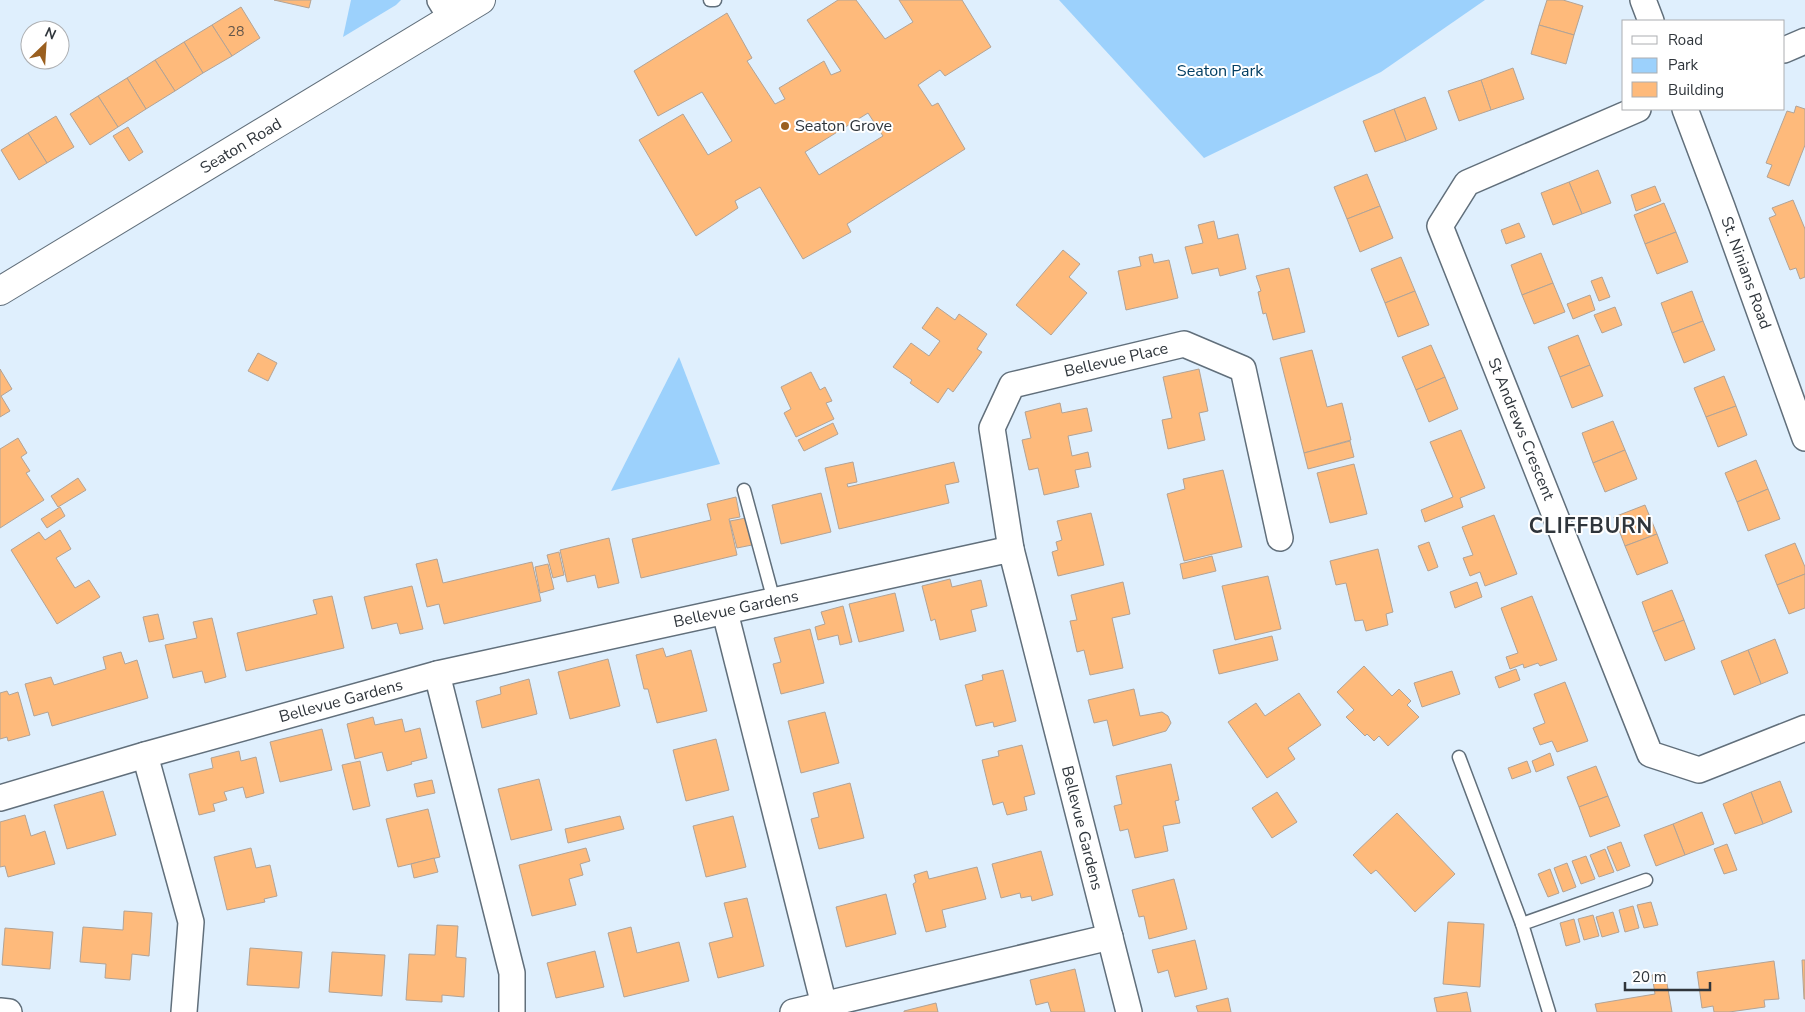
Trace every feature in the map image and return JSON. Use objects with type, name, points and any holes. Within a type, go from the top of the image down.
[{"type":"street","name":"Seaton Road","points":[[0,291],[445,9],[481,0]]},
{"type":"street","points":[[1642,0],[1651,20]]},
{"type":"street","points":[[1785,50],[1805,41]]},
{"type":"street","name":"St Andrews Crescent","points":[[1636,110],[1467,183],[1440,226],[1650,754],[1699,770],[1805,728]]},
{"type":"street","name":"St. Ninians Road","points":[[1684,110],[1722,207],[1805,438]]},
{"type":"street","name":"Bellevue Place","points":[[1011,549],[992,428],[1012,385],[1184,344],[1243,370],[1280,538]]},
{"type":"street","name":"Bellevue Gardens","points":[[0,798],[145,755],[437,674],[1011,549],[1129,1012]]},
{"type":"street","points":[[725,612],[824,1005]]},
{"type":"street","points":[[437,674],[512,973],[512,1012]]},
{"type":"street","points":[[145,755],[191,922],[184,1012]]},
{"type":"street","points":[[793,1012],[1110,937]]},
{"type":"street","points":[[0,1011],[9,1012]]},
{"type":"lane","points":[[710,0],[715,0]]},
{"type":"lane","points":[[744,490],[774,601]]},
{"type":"lane","points":[[1459,757],[1522,924],[1549,1012]]},
{"type":"lane","points":[[1522,924],[1646,880]]},
{"type":"green space","points":[[351,0],[401,0],[396,5],[343,37]]},
{"type":"green space","name":"Seaton Park","points":[[1059,0],[1485,0],[1381,72],[1204,158]]},
{"type":"green space","points":[[679,357],[720,464],[611,491]]},
{"type":"building","points":[[274,0],[311,0],[309,8]]},
{"type":"building","name":"Seaton Grove","points":[[838,0],[856,0],[885,39],[913,22],[899,0],[962,0],[991,47],[945,76],[940,70],[918,85],[932,106],[938,103],[965,149],[847,224],[851,232],[803,259],[760,187],[735,201],[738,208],[696,236],[639,140],[683,114],[708,155],[732,141],[702,92],[658,116],[634,71],[727,13],[752,58],[747,61],[775,104],[785,99],[779,88],[824,61],[831,75],[841,71],[807,20]],"holes":[[[868,113],[883,136],[819,175],[805,152]]]},
{"type":"building","points":[[1547,0],[1563,0],[1583,6],[1574,35],[1539,25]]},
{"type":"building","points":[[241,7],[260,38],[232,56],[212,25]]},
{"type":"building","points":[[212,25],[232,56],[203,73],[184,42]]},
{"type":"building","points":[[1539,25],[1574,35],[1566,64],[1531,54]]},
{"type":"building","points":[[184,42],[203,73],[175,91],[155,60]]},
{"type":"building","points":[[155,60],[175,91],[146,109],[127,78]]},
{"type":"building","points":[[1513,68],[1524,99],[1491,110],[1481,80]]},
{"type":"building","points":[[127,78],[146,109],[118,127],[98,96]]},
{"type":"building","points":[[1481,80],[1491,110],[1459,121],[1448,91]]},
{"type":"building","points":[[98,96],[118,127],[90,145],[70,114]]},
{"type":"building","points":[[1425,97],[1437,129],[1406,141],[1394,109]]},
{"type":"building","points":[[1796,106],[1805,109],[1805,145],[1789,186],[1767,177],[1772,165],[1766,163],[1787,111],[1794,113]]},
{"type":"building","points":[[1394,109],[1406,141],[1375,152],[1363,121]]},
{"type":"building","points":[[56,116],[74,147],[47,163],[28,133]]},
{"type":"building","points":[[128,127],[143,152],[129,161],[113,136]]},
{"type":"building","points":[[28,133],[47,163],[19,180],[1,150]]},
{"type":"building","points":[[1598,170],[1611,203],[1582,214],[1569,182]]},
{"type":"building","points":[[1367,174],[1380,206],[1347,219],[1334,187]]},
{"type":"building","points":[[1569,182],[1582,214],[1553,225],[1541,193]]},
{"type":"building","points":[[1655,186],[1661,201],[1636,211],[1631,195]]},
{"type":"building","points":[[1793,200],[1805,229],[1805,277],[1800,279],[1796,268],[1790,270],[1769,218],[1776,215],[1772,208]]},
{"type":"building","points":[[1664,203],[1676,232],[1645,244],[1634,215]]},
{"type":"building","points":[[1380,206],[1393,238],[1360,252],[1347,219]]},
{"type":"building","points":[[1214,221],[1218,239],[1238,234],[1246,269],[1220,276],[1218,268],[1192,274],[1185,247],[1203,243],[1198,225]]},
{"type":"building","points":[[1519,223],[1525,237],[1506,244],[1501,230]]},
{"type":"building","points":[[1676,232],[1688,262],[1657,274],[1645,244]]},
{"type":"building","points":[[1063,250],[1080,264],[1069,277],[1087,293],[1051,335],[1016,305]]},
{"type":"building","points":[[1541,253],[1553,283],[1522,295],[1511,265]]},
{"type":"building","points":[[1152,254],[1154,263],[1169,260],[1178,298],[1126,310],[1118,271],[1141,266],[1139,257]]},
{"type":"building","points":[[1401,257],[1415,291],[1385,303],[1371,269]]},
{"type":"building","points":[[1289,268],[1305,332],[1273,340],[1266,313],[1263,314],[1258,292],[1261,291],[1256,276]]},
{"type":"building","points":[[1602,277],[1610,297],[1599,301],[1591,281]]},
{"type":"building","points":[[1553,283],[1565,312],[1534,324],[1522,295]]},
{"type":"building","points":[[1415,291],[1429,325],[1398,337],[1385,303]]},
{"type":"building","points":[[1692,291],[1703,321],[1672,333],[1661,303]]},
{"type":"building","points":[[1590,295],[1595,310],[1573,319],[1567,304]]},
{"type":"building","points":[[937,307],[955,320],[959,314],[987,334],[977,349],[982,352],[953,392],[948,388],[938,403],[910,383],[912,380],[893,367],[911,343],[929,356],[940,341],[922,328]]},
{"type":"building","points":[[1615,307],[1622,325],[1602,333],[1594,315]]},
{"type":"building","points":[[1703,321],[1715,350],[1684,363],[1672,333]]},
{"type":"building","points":[[1578,335],[1590,365],[1560,377],[1548,347]]},
{"type":"building","points":[[1431,345],[1445,377],[1416,390],[1402,357]]},
{"type":"building","points":[[1312,350],[1327,407],[1342,403],[1351,440],[1304,453],[1280,358]]},
{"type":"building","points":[[258,353],[277,363],[268,381],[248,371]]},
{"type":"building","points":[[1590,365],[1603,396],[1572,408],[1560,377]]},
{"type":"building","points":[[0,369],[12,389],[1,396],[10,411],[0,417]]},
{"type":"building","points":[[1199,369],[1208,411],[1199,413],[1205,440],[1168,449],[1162,420],[1172,418],[1163,377]]},
{"type":"building","points":[[811,372],[820,390],[825,387],[832,401],[826,403],[834,419],[796,437],[784,413],[791,409],[781,387]]},
{"type":"building","points":[[1724,376],[1736,406],[1706,417],[1694,388]]},
{"type":"building","points":[[1445,377],[1458,409],[1429,422],[1416,390]]},
{"type":"building","points":[[1060,403],[1062,413],[1087,408],[1092,431],[1068,436],[1072,456],[1088,452],[1091,467],[1075,470],[1079,487],[1044,495],[1038,468],[1029,470],[1022,440],[1031,438],[1025,412]]},
{"type":"building","points":[[1736,406],[1747,435],[1718,447],[1706,417]]},
{"type":"building","points":[[1613,421],[1625,450],[1593,463],[1582,433]]},
{"type":"building","points":[[833,423],[838,434],[804,451],[798,440]]},
{"type":"building","points":[[1461,430],[1485,488],[1460,498],[1463,507],[1425,522],[1421,510],[1453,497],[1430,442]]},
{"type":"building","points":[[18,438],[27,453],[21,457],[30,471],[26,473],[44,500],[0,528],[0,449]]},
{"type":"building","points":[[1350,441],[1354,457],[1308,469],[1304,453]]},
{"type":"building","points":[[1625,450],[1637,479],[1605,492],[1593,463]]},
{"type":"building","points":[[1756,460],[1768,489],[1737,502],[1725,473]]},
{"type":"building","points":[[853,462],[857,482],[847,484],[848,487],[954,462],[959,482],[945,485],[949,503],[839,529],[825,468]]},
{"type":"building","points":[[1354,464],[1367,514],[1330,523],[1317,473]]},
{"type":"building","points":[[1223,470],[1242,547],[1184,561],[1167,494],[1185,489],[1183,479]]},
{"type":"building","points":[[78,478],[86,490],[58,507],[51,496]]},
{"type":"building","points":[[1768,489],[1780,519],[1748,531],[1737,502]]},
{"type":"building","points":[[821,493],[831,532],[781,544],[772,505]]},
{"type":"building","points":[[736,497],[740,517],[729,519],[737,555],[641,578],[632,539],[711,520],[707,504]]},
{"type":"building","points":[[1645,505],[1657,534],[1625,546],[1614,517]]},
{"type":"building","points":[[60,507],[65,516],[47,528],[41,519]]},
{"type":"building","points":[[1091,513],[1104,565],[1058,576],[1052,552],[1058,550],[1056,542],[1062,540],[1057,521]]},
{"type":"building","points":[[1494,515],[1517,574],[1485,586],[1480,572],[1470,576],[1463,558],[1473,555],[1462,527]]},
{"type":"building","points":[[746,518],[752,545],[737,548],[730,521]]},
{"type":"building","points":[[60,530],[71,549],[56,558],[75,588],[89,580],[100,597],[57,624],[11,550],[39,532],[45,540]]},
{"type":"building","points":[[1657,534],[1668,563],[1637,575],[1625,546]]},
{"type":"building","points":[[609,538],[619,583],[598,588],[595,575],[567,582],[560,550]]},
{"type":"building","points":[[1429,542],[1438,567],[1428,571],[1418,546]]},
{"type":"building","points":[[1795,543],[1805,567],[1805,574],[1777,585],[1765,555]]},
{"type":"building","points":[[1378,549],[1393,612],[1386,614],[1388,625],[1366,631],[1363,620],[1355,621],[1346,583],[1336,585],[1330,561]]},
{"type":"building","points":[[559,552],[564,575],[553,578],[547,555]]},
{"type":"building","points":[[1212,556],[1216,571],[1183,579],[1180,564]]},
{"type":"building","points":[[437,559],[443,583],[532,562],[541,601],[444,624],[439,604],[427,607],[416,564]]},
{"type":"building","points":[[548,564],[554,589],[540,593],[535,567]]},
{"type":"building","points":[[1805,574],[1805,608],[1789,614],[1777,585]]},
{"type":"building","points":[[1268,576],[1281,629],[1235,640],[1222,586]]},
{"type":"building","points":[[950,579],[952,587],[981,580],[987,606],[971,610],[976,631],[940,640],[935,619],[931,621],[922,586]]},
{"type":"building","points":[[1123,582],[1130,614],[1112,618],[1123,668],[1090,675],[1084,650],[1077,652],[1070,621],[1077,620],[1071,595]]},
{"type":"building","points":[[1477,582],[1482,597],[1455,608],[1450,592]]},
{"type":"building","points":[[412,586],[423,629],[400,634],[397,623],[372,629],[364,597]]},
{"type":"building","points":[[1672,590],[1684,620],[1653,632],[1642,602]]},
{"type":"building","points":[[895,593],[904,631],[859,642],[849,604]]},
{"type":"building","points":[[332,596],[344,648],[246,671],[237,633],[317,614],[313,600]]},
{"type":"building","points":[[1532,596],[1557,660],[1540,666],[1538,663],[1524,668],[1523,664],[1510,669],[1506,657],[1518,653],[1501,608]]},
{"type":"building","points":[[843,606],[852,642],[840,645],[838,635],[818,640],[815,627],[825,624],[821,612]]},
{"type":"building","points":[[158,614],[164,639],[149,642],[143,617]]},
{"type":"building","points":[[212,618],[226,677],[205,683],[202,671],[173,678],[165,645],[197,638],[193,622]]},
{"type":"building","points":[[1684,620],[1695,649],[1665,661],[1653,632]]},
{"type":"building","points":[[810,629],[824,683],[781,694],[773,664],[781,662],[774,638]]},
{"type":"building","points":[[1272,636],[1278,660],[1219,674],[1213,650]]},
{"type":"building","points":[[1775,639],[1788,673],[1761,684],[1748,650]]},
{"type":"building","points":[[663,648],[666,657],[691,650],[707,711],[657,723],[648,689],[644,689],[636,655]]},
{"type":"building","points":[[1748,650],[1761,684],[1734,695],[1721,661]]},
{"type":"building","points":[[121,652],[125,664],[137,660],[148,698],[52,726],[48,712],[34,716],[25,684],[51,677],[54,685],[106,669],[103,657]]},
{"type":"building","points":[[608,659],[620,706],[570,719],[558,672]]},
{"type":"building","points":[[1364,666],[1392,696],[1399,689],[1411,701],[1407,705],[1419,717],[1388,746],[1379,736],[1374,741],[1367,734],[1365,736],[1346,717],[1354,710],[1337,692]]},
{"type":"building","points":[[1516,669],[1520,680],[1499,688],[1495,677]]},
{"type":"building","points":[[1003,670],[1016,721],[994,727],[993,722],[976,726],[965,685],[983,680],[982,675]]},
{"type":"building","points":[[1452,671],[1460,694],[1422,707],[1414,683]]},
{"type":"building","points":[[529,679],[537,714],[482,728],[476,701],[501,694],[500,687]]},
{"type":"building","points":[[1565,682],[1588,741],[1557,752],[1552,741],[1540,745],[1533,728],[1545,723],[1534,694]]},
{"type":"building","points":[[1134,689],[1140,716],[1162,712],[1168,716],[1171,723],[1166,731],[1113,746],[1107,720],[1094,723],[1088,700]]},
{"type":"building","points":[[7,691],[9,695],[18,692],[30,735],[8,741],[7,737],[0,739],[0,693]]},
{"type":"building","points":[[1299,693],[1321,725],[1288,748],[1295,759],[1267,778],[1228,722],[1256,703],[1265,716]]},
{"type":"building","points":[[825,712],[839,763],[801,773],[788,721]]},
{"type":"building","points":[[373,717],[375,725],[402,719],[405,732],[420,728],[427,758],[387,771],[382,752],[355,759],[347,724]]},
{"type":"building","points":[[322,729],[332,770],[280,782],[270,742]]},
{"type":"building","points":[[716,739],[729,790],[686,801],[673,750]]},
{"type":"building","points":[[1022,745],[1035,794],[1024,797],[1027,810],[1007,815],[1003,802],[993,805],[982,760],[999,756],[998,751]]},
{"type":"building","points":[[239,751],[241,761],[256,757],[264,793],[246,798],[243,787],[224,792],[227,800],[213,804],[215,811],[199,815],[189,774],[213,768],[211,758]]},
{"type":"building","points":[[1550,753],[1554,765],[1536,772],[1532,761]]},
{"type":"building","points":[[360,761],[370,806],[353,810],[342,765]]},
{"type":"building","points":[[1527,761],[1531,772],[1512,779],[1508,768]]},
{"type":"building","points":[[1171,764],[1179,800],[1175,801],[1180,823],[1163,826],[1168,851],[1135,858],[1128,829],[1120,831],[1114,806],[1122,804],[1116,776]]},
{"type":"building","points":[[1596,766],[1608,796],[1579,807],[1567,777]]},
{"type":"building","points":[[539,779],[552,830],[511,840],[498,789]]},
{"type":"building","points":[[432,780],[435,793],[417,797],[414,784]]},
{"type":"building","points":[[1780,781],[1792,812],[1763,824],[1751,792]]},
{"type":"building","points":[[850,783],[864,838],[819,849],[811,819],[819,817],[813,793]]},
{"type":"building","points":[[103,791],[116,835],[67,849],[54,805]]},
{"type":"building","points":[[1277,792],[1297,822],[1272,838],[1252,808]]},
{"type":"building","points":[[1751,792],[1763,824],[1735,834],[1723,804]]},
{"type":"building","points":[[1608,796],[1620,826],[1590,837],[1579,807]]},
{"type":"building","points":[[428,809],[440,857],[398,867],[386,819]]},
{"type":"building","points":[[1702,812],[1714,844],[1685,855],[1673,824]]},
{"type":"building","points":[[1397,813],[1455,874],[1415,912],[1376,870],[1371,874],[1353,855]]},
{"type":"building","points":[[25,815],[31,836],[45,831],[55,864],[8,877],[5,866],[0,867],[0,822]]},
{"type":"building","points":[[620,816],[624,829],[568,843],[565,829]]},
{"type":"building","points":[[733,816],[746,867],[706,877],[693,826]]},
{"type":"building","points":[[1673,824],[1685,855],[1656,866],[1644,835]]},
{"type":"building","points":[[1621,842],[1630,866],[1617,871],[1607,847]]},
{"type":"building","points":[[1727,844],[1737,870],[1724,874],[1714,849]]},
{"type":"building","points":[[251,848],[256,868],[270,865],[277,896],[264,899],[265,902],[227,910],[214,857]]},
{"type":"building","points":[[586,848],[590,861],[580,864],[583,875],[569,879],[576,905],[532,916],[519,865]]},
{"type":"building","points":[[1605,849],[1614,872],[1599,877],[1590,855]]},
{"type":"building","points":[[1041,851],[1053,895],[1032,901],[1031,896],[1021,898],[1020,893],[1001,898],[992,864]]},
{"type":"building","points":[[1586,856],[1595,879],[1581,884],[1572,861]]},
{"type":"building","points":[[434,858],[438,872],[414,878],[411,864]]},
{"type":"building","points":[[1567,863],[1576,887],[1563,892],[1554,868]]},
{"type":"building","points":[[977,867],[986,899],[942,910],[946,927],[926,932],[913,884],[916,882],[914,875],[927,871],[929,879]]},
{"type":"building","points":[[1550,869],[1559,893],[1548,897],[1538,874]]},
{"type":"building","points":[[1174,879],[1187,929],[1149,939],[1144,916],[1139,917],[1132,890]]},
{"type":"building","points":[[886,894],[896,934],[846,947],[836,907]]},
{"type":"building","points":[[747,898],[764,966],[718,978],[709,943],[733,937],[724,903]]},
{"type":"building","points":[[1651,902],[1658,925],[1644,928],[1637,905]]},
{"type":"building","points":[[1633,906],[1639,928],[1625,932],[1619,910]]},
{"type":"building","points":[[124,911],[152,913],[149,956],[132,954],[130,980],[105,978],[106,964],[80,962],[83,927],[123,930]]},
{"type":"building","points":[[1613,912],[1619,932],[1602,937],[1596,917]]},
{"type":"building","points":[[1593,915],[1599,936],[1584,940],[1578,919]]},
{"type":"building","points":[[1574,919],[1580,942],[1566,946],[1560,923]]},
{"type":"building","points":[[1448,922],[1484,924],[1480,987],[1443,984]]},
{"type":"building","points":[[437,925],[458,926],[456,957],[466,958],[464,997],[442,995],[442,1002],[406,1000],[409,954],[435,955]]},
{"type":"building","points":[[631,927],[637,953],[679,942],[689,981],[624,997],[608,933]]},
{"type":"building","points":[[5,928],[53,932],[50,969],[2,965]]},
{"type":"building","points":[[1195,940],[1207,989],[1175,997],[1168,970],[1158,973],[1152,950]]},
{"type":"building","points":[[250,948],[302,952],[299,988],[247,985]]},
{"type":"building","points":[[595,951],[604,987],[556,998],[547,963]]},
{"type":"building","points":[[332,952],[385,955],[382,996],[329,992]]},
{"type":"building","points":[[1802,960],[1805,960],[1805,999],[1804,999]]},
{"type":"building","points":[[1774,961],[1779,999],[1764,1000],[1765,1007],[1729,1012],[1714,1012],[1713,1006],[1702,1008],[1697,972]]},
{"type":"building","points":[[1075,969],[1085,1012],[1051,1012],[1048,1002],[1036,1005],[1030,980]]},
{"type":"building","points":[[1665,972],[1672,1012],[1597,1012],[1595,1004],[1655,994],[1652,975]]},
{"type":"building","points":[[1467,992],[1471,1012],[1437,1012],[1434,998]]},
{"type":"building","points":[[1228,998],[1231,1012],[1198,1012],[1196,1006]]},
{"type":"building","points":[[936,1003],[938,1012],[904,1012],[904,1011]]},
{"type":"place","name":"Seaton Grove","points":[[785,126]]},
{"type":"district","name":"CLIFFBURN","points":[[1591,526]]}]
